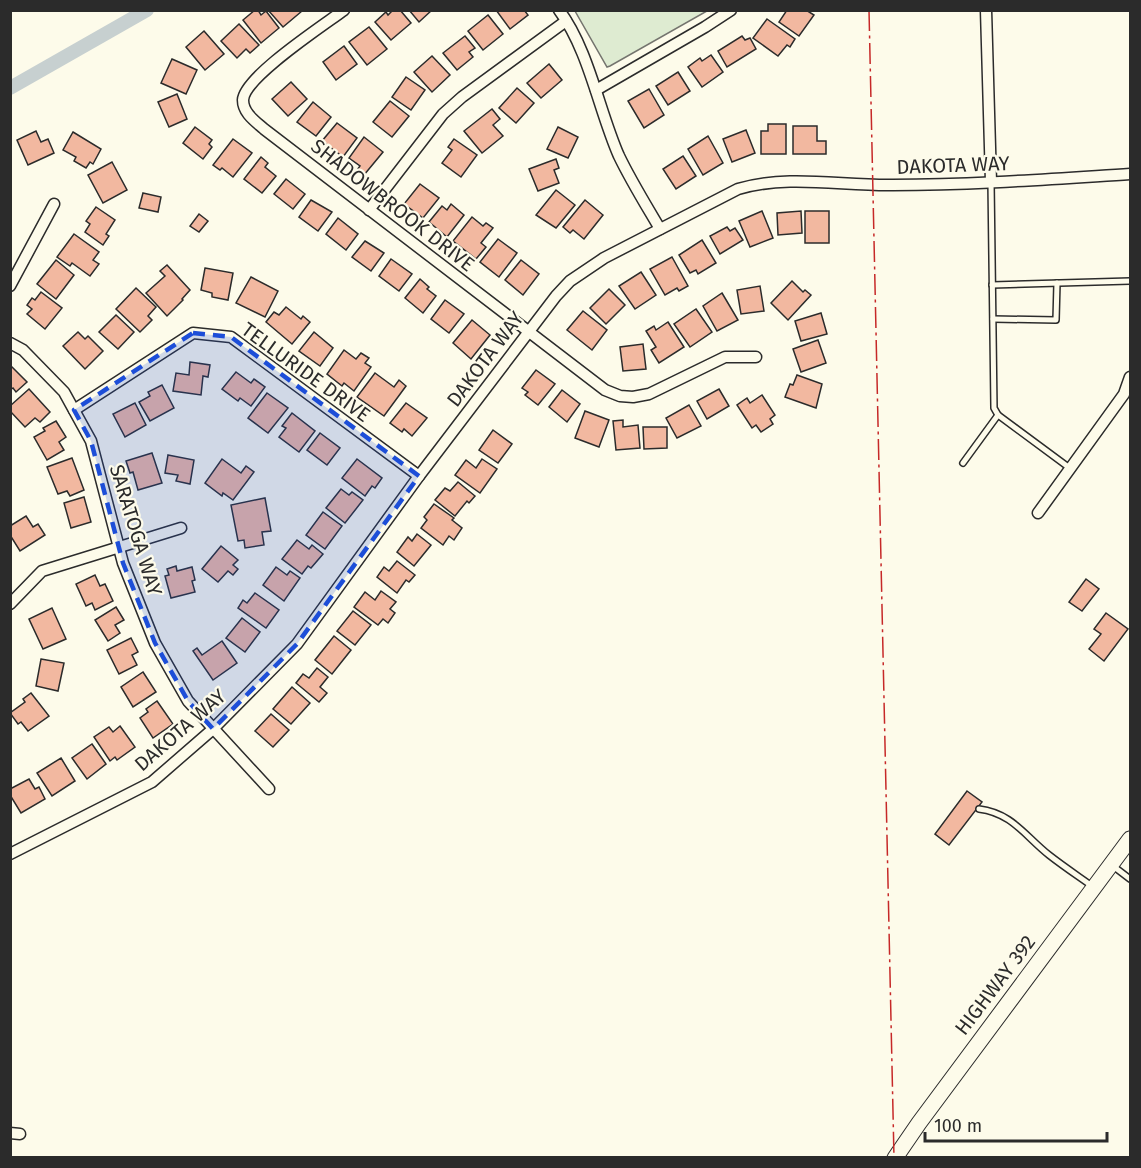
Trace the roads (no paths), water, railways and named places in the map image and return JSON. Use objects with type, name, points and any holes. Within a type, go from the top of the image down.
[{"type":"main road","name":"HIGHWAY 392","points":[[896,1158],[925,1115],[1131,839]]},
{"type":"street","name":"SHADOWBROOK DRIVE","points":[[344,10],[262,71],[244,93],[245,110],[264,129],[605,390],[620,396],[633,397],[649,394],[725,357],[756,357]]},
{"type":"street","points":[[559,10],[596,90],[619,155],[660,229]]},
{"type":"street","points":[[596,90],[731,10]]},
{"type":"street","points":[[986,10],[991,182]]},
{"type":"street","points":[[369,210],[443,114],[462,97],[566,21]]},
{"type":"street","name":"DAKOTA WAY","points":[[10,854],[152,782],[213,729],[297,644],[419,476],[528,332],[570,281],[603,258],[738,189],[757,183],[830,182],[890,186],[1131,174]]},
{"type":"street","points":[[10,286],[54,204]]},
{"type":"street","name":"TELLURIDE DRIVE","points":[[74,410],[193,333],[231,337],[419,476]]},
{"type":"street","name":"SARATOGA WAY","points":[[10,343],[23,350],[64,392],[91,441],[123,563],[155,643],[188,701],[269,789]]},
{"type":"street","points":[[1038,513],[1124,394],[1131,377]]},
{"type":"street","points":[[10,604],[42,571],[181,528]]},
{"type":"lane","points":[[991,182],[994,408],[998,415],[1071,469]]},
{"type":"lane","points":[[992,285],[1131,281]]},
{"type":"lane","points":[[993,319],[1056,320],[1057,283]]},
{"type":"lane","points":[[963,463],[998,415]]},
{"type":"lane","points":[[979,810],[994,811],[1004,817],[1033,839],[1047,854],[1094,888]]},
{"type":"lane","points":[[1111,865],[1131,879]]},
{"type":"waterway","points":[[10,88],[147,10]]}]
